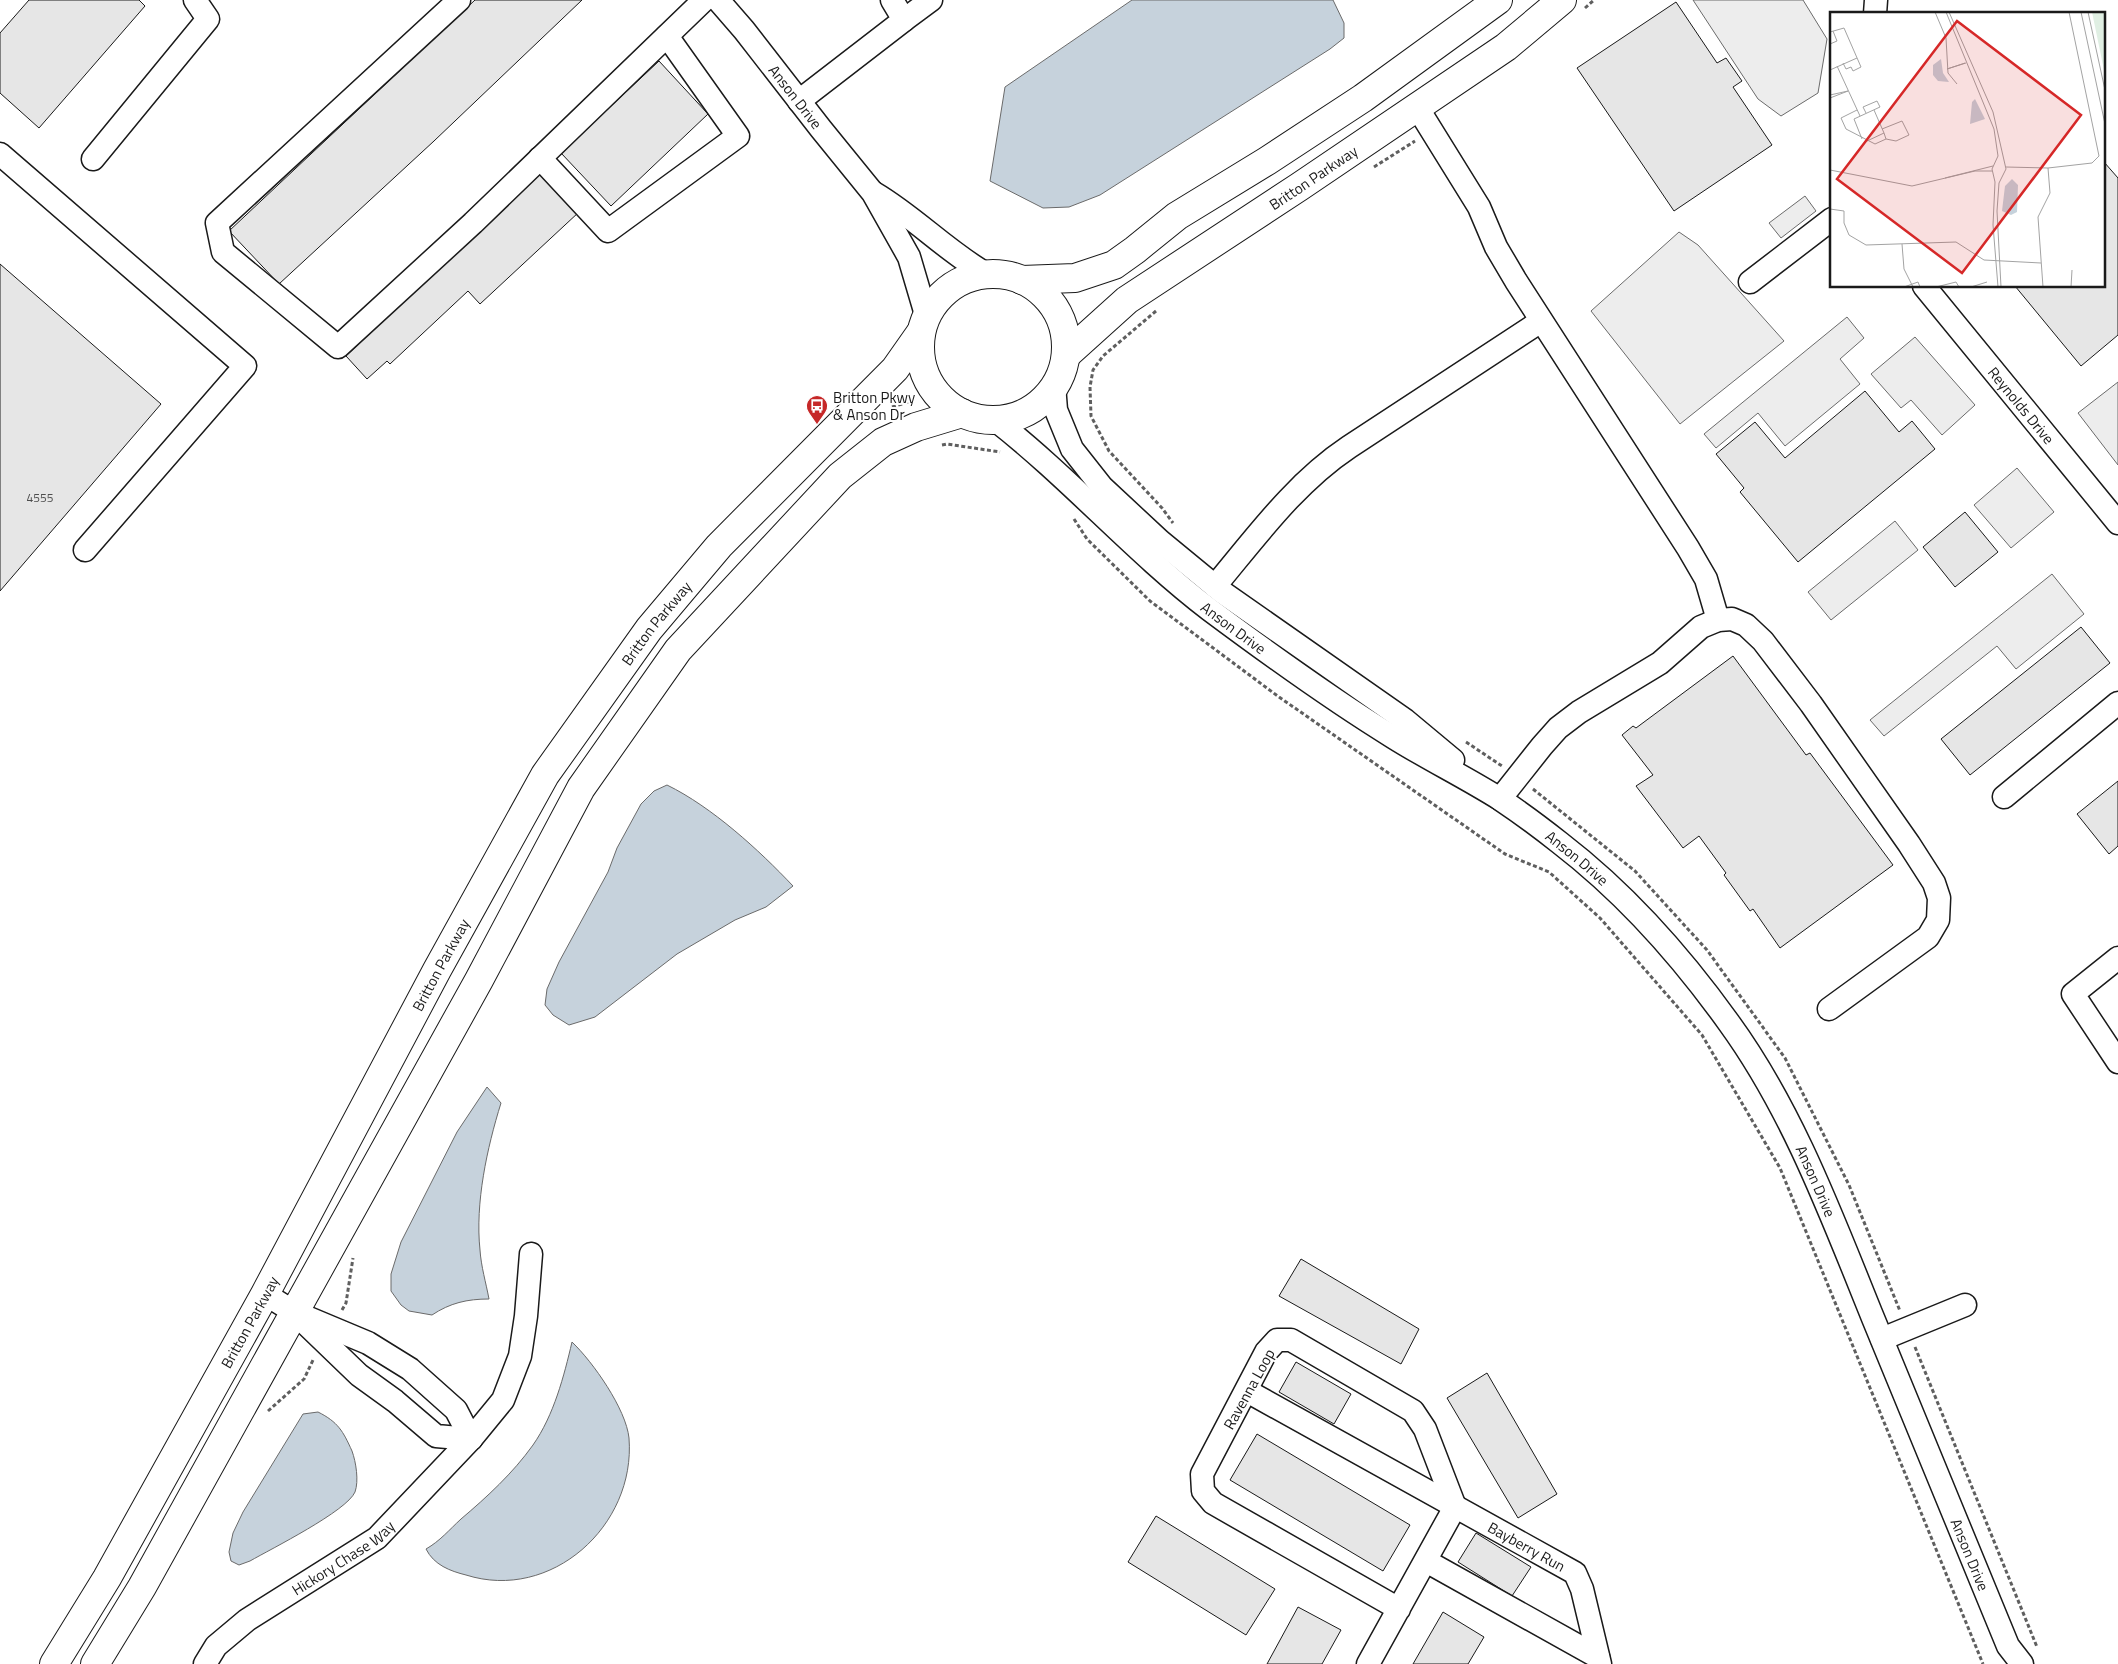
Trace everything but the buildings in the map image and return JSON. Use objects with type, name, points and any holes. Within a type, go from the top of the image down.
[{"type":"main road","points":[[1022,280],[1075,278],[1114,265],[1178,216],[1363,98],[1498,0]]},
{"type":"main road","name":"Britton Parkway","points":[[1066,355],[1127,300],[1506,47],[1562,0]]},
{"type":"main road","points":[[1001,274],[1022,280],[1042,292],[1056,310],[1064,332],[1066,355],[1059,378],[1047,397],[1029,411],[1008,419],[984,420],[962,413],[942,400],[928,380],[920,356],[924,325],[942,294],[959,282],[979,275],[1001,274]]},
{"type":"main road","name":"Britton Parkway","points":[[54,1664],[107,1578],[265,1294],[437,970],[545,775],[649,629],[719,546],[895,369],[924,325]]},
{"type":"main road","points":[[95,1664],[142,1586],[479,980],[581,788],[678,650],[840,476],[882,442],[916,427],[962,413]]},
{"type":"street","points":[[93,159],[208,19],[195,0]]},
{"type":"street","points":[[459,0],[217,223],[223,252],[338,346],[540,158],[704,0]]},
{"type":"street","name":"Anson Drive","points":[[718,0],[874,193],[909,257],[924,325]]},
{"type":"street","points":[[892,0],[904,20]]},
{"type":"street","points":[[799,101],[931,0]]},
{"type":"street","points":[[540,158],[608,231],[738,136],[667,36]]},
{"type":"street","points":[[1417,108],[1479,207],[1496,247],[1541,321],[1688,548],[1706,579],[1718,620]]},
{"type":"street","points":[[0,154],[245,366],[85,550]]},
{"type":"street","name":"Anson Drive","points":[[874,193],[898,207],[965,262],[988,275]]},
{"type":"street","points":[[1750,282],[1830,220]]},
{"type":"street","name":"Reynolds Drive","points":[[1926,288],[2118,523]]},
{"type":"street","points":[[1215,586],[1301,486],[1319,469],[1349,447],[1541,321]]},
{"type":"street","name":"Anson Drive","points":[[1054,385],[1056,410],[1072,449],[1102,487],[1152,534],[1215,586],[1288,640],[1405,720],[1500,799],[1564,846],[1631,906],[1701,985],[1732,1027],[1759,1069],[1795,1138],[1836,1227],[2008,1655],[2022,1664]]},
{"type":"street","name":"Anson Drive","points":[[994,419],[1027,444],[1146,557],[1209,609],[1392,737],[1500,799]]},
{"type":"street","points":[[1500,799],[1529,761],[1558,728],[1579,712],[1660,663],[1701,627],[1718,620],[1732,619],[1746,625],[1762,641],[1811,704],[1904,837],[1934,883],[1939,898],[1938,920],[1928,937],[1829,1009]]},
{"type":"street","points":[[2004,797],[2118,703]]},
{"type":"street","points":[[2118,958],[2074,994],[2118,1062]]},
{"type":"street","name":"Hickory Chase Way","points":[[206,1664],[216,1646],[247,1620],[377,1538],[471,1439],[502,1400],[520,1356],[526,1316],[531,1254]]},
{"type":"street","points":[[265,1294],[327,1334],[359,1375],[395,1401],[436,1436],[471,1439]]},
{"type":"street","points":[[1882,1339],[1965,1305]]},
{"type":"street","points":[[327,1334],[368,1343],[410,1369],[456,1410],[471,1439]]},
{"type":"street","name":"Ravenna Loop","points":[[1399,1609],[1213,1503],[1202,1491],[1202,1474],[1266,1352],[1277,1340],[1291,1340],[1413,1411],[1425,1429],[1455,1507]]},
{"type":"street","name":"Bayberry Run","points":[[1247,1391],[1575,1573],[1582,1589],[1599,1660]]},
{"type":"street","points":[[1368,1664],[1455,1507]]},
{"type":"street","name":"Bayberry Run","points":[[1426,1561],[1599,1660]]},
{"type":"path","points":[[887,410],[893,406],[912,402],[914,408]]},
{"type":"path","points":[[939,446],[947,444],[999,452],[1006,456]]},
{"type":"path","points":[[1071,514],[1087,539],[1150,601],[1256,680],[1505,854],[1549,872],[1600,918],[1702,1035],[1780,1168],[1983,1664]]},
{"type":"path","points":[[267,1412],[304,1379],[327,1334],[346,1303],[353,1257]]},
{"type":"shaded area","points":[[1132,0],[1333,0],[1344,23],[1344,38],[1330,49],[1100,195],[1069,207],[1043,208],[990,181],[1005,87]]},
{"type":"shaded area","points":[[1693,0],[1803,0],[1827,39],[1818,93],[1781,116],[1758,99]]},
{"type":"shaded area","points":[[1805,196],[1816,211],[1781,238],[1769,223]]},
{"type":"shaded area","points":[[1679,232],[1698,245],[1784,341],[1680,424],[1591,311]]},
{"type":"shaded area","points":[[1847,317],[1864,338],[1840,359],[1860,384],[1785,446],[1758,413],[1716,448],[1704,434]]},
{"type":"shaded area","points":[[1915,337],[1975,405],[1942,435],[1911,400],[1901,408],[1871,374]]},
{"type":"shaded area","points":[[2118,382],[2118,465],[2078,413]]},
{"type":"shaded area","points":[[2017,468],[2054,512],[2011,548],[1974,505]]},
{"type":"shaded area","points":[[1895,521],[1918,550],[1831,620],[1808,592]]},
{"type":"shaded area","points":[[2052,574],[2084,614],[2016,669],[1997,646],[1884,736],[1870,720]]},
{"type":"shaded area","points":[[667,785],[718,817],[765,858],[793,886],[766,907],[735,920],[677,954],[595,1017],[569,1025],[553,1015],[545,1005],[547,989],[559,962],[608,872],[617,848],[641,804],[654,791]]},
{"type":"shaded area","points":[[487,1087],[501,1103],[483,1176],[479,1214],[482,1268],[489,1299],[459,1302],[445,1307],[432,1315],[409,1311],[401,1305],[391,1291],[391,1274],[401,1242],[457,1132]]},
{"type":"shaded area","points":[[572,1342],[589,1361],[607,1387],[627,1426],[629,1438],[627,1470],[618,1500],[603,1527],[582,1550],[557,1567],[528,1577],[498,1580],[454,1572],[433,1559],[426,1549],[440,1539],[499,1484],[533,1445],[547,1421],[562,1382]]},
{"type":"shaded area","points":[[318,1412],[335,1423],[349,1444],[356,1472],[355,1492],[338,1509],[290,1539],[250,1561],[239,1565],[231,1561],[229,1552],[233,1533],[243,1512],[303,1414]]},
{"type":"place","name":"Britton Pkwy & Anson Dr","points":[[817,425]]}]
